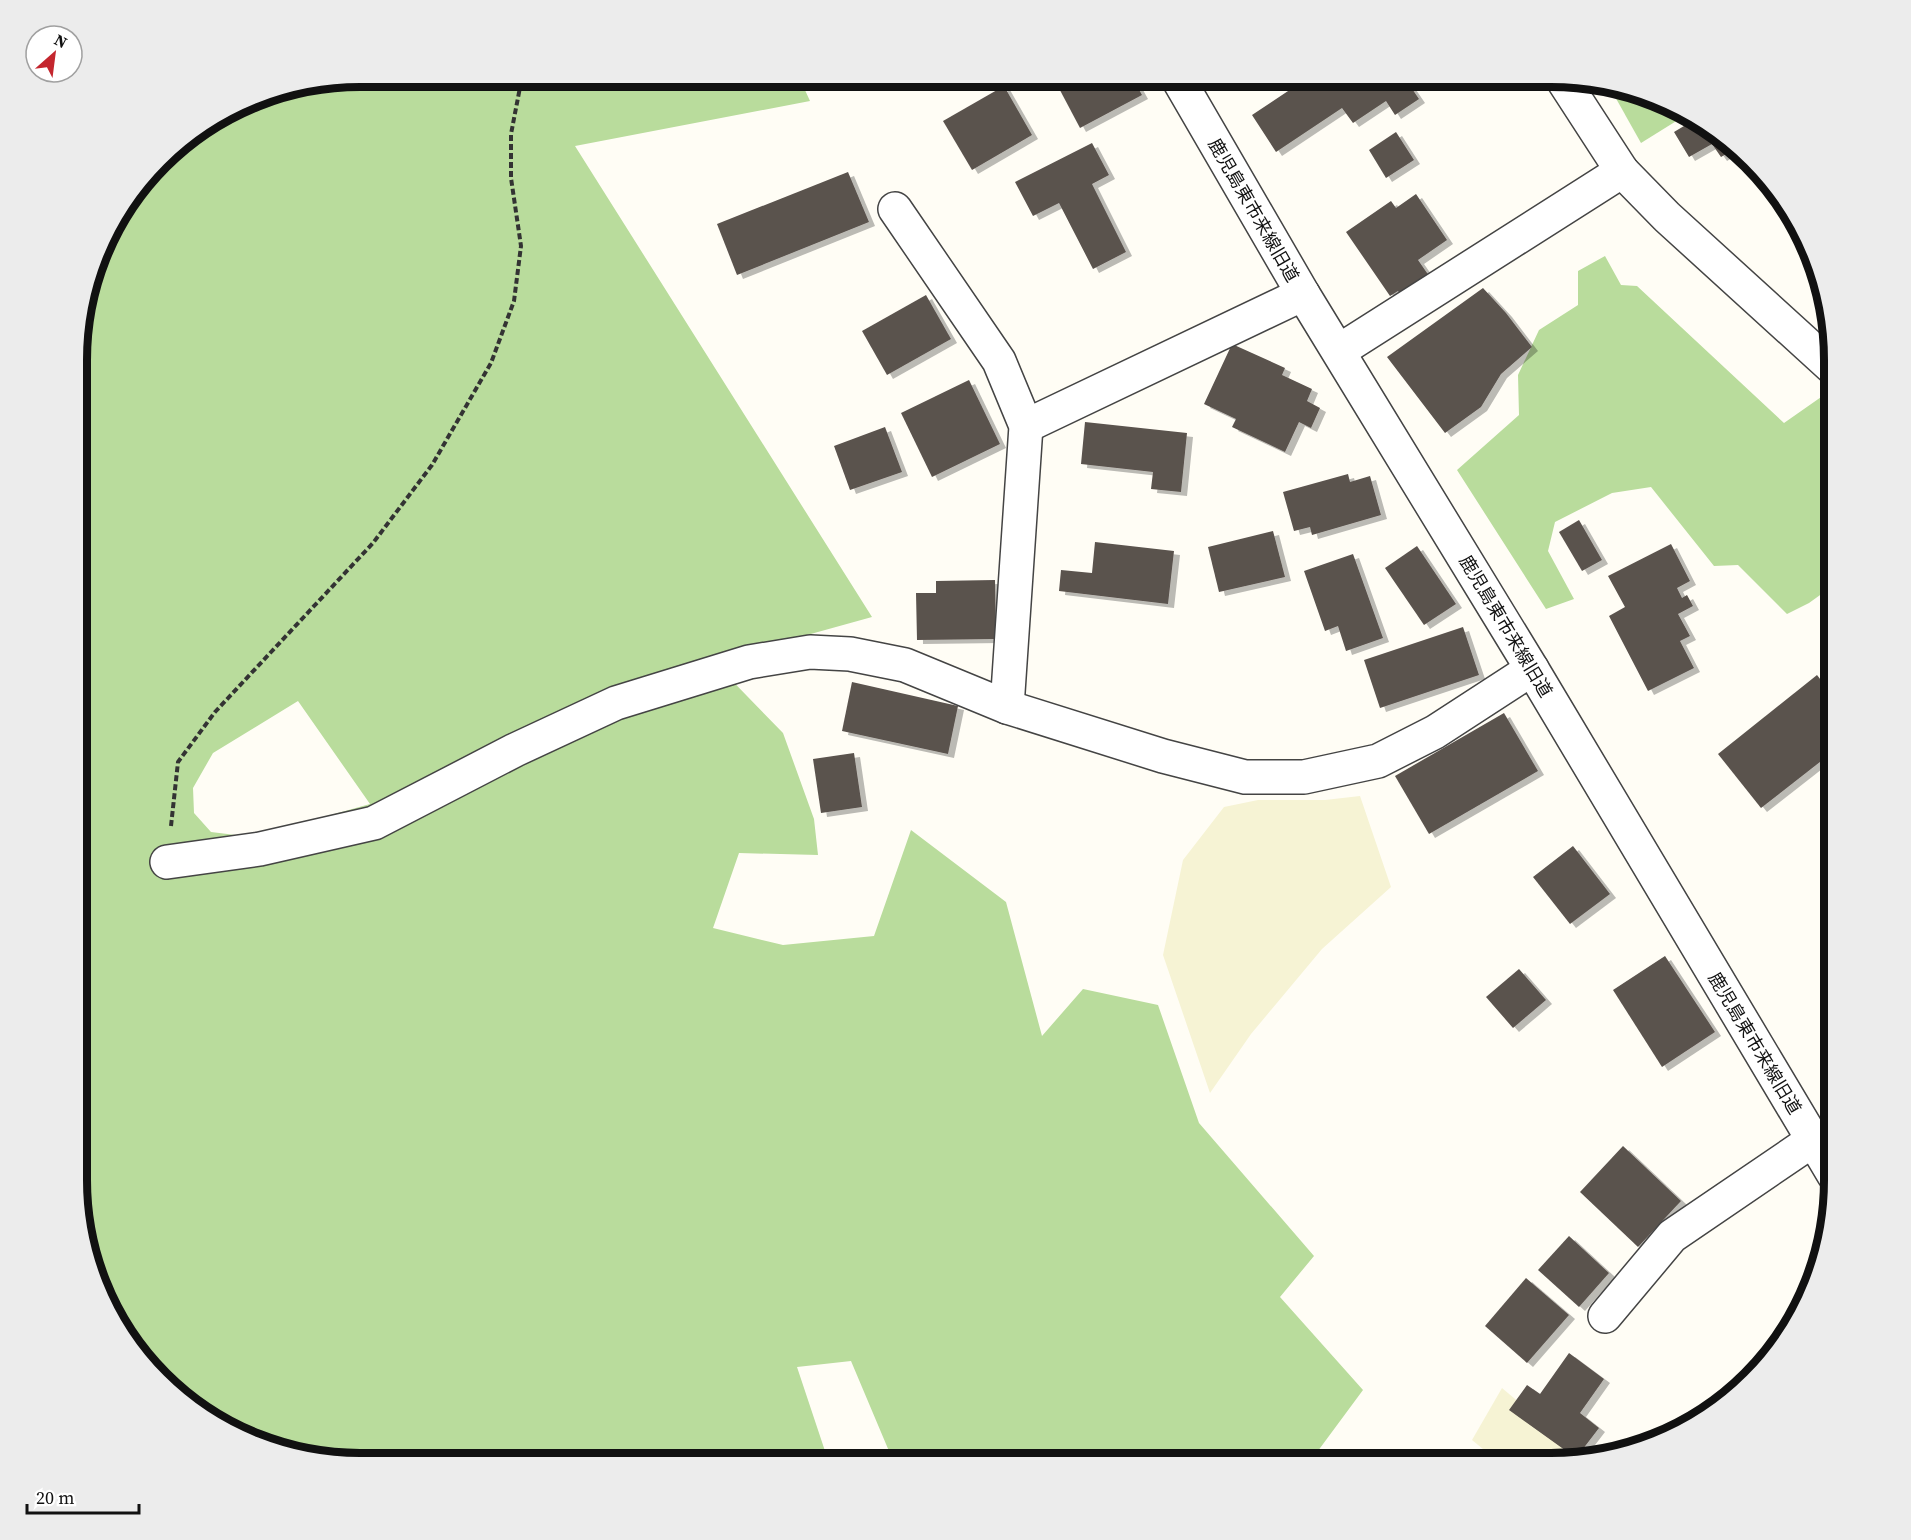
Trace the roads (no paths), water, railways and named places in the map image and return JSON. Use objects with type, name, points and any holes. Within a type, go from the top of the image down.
[{"type":"street","name":"鹿児島東市来線旧道","points":[[1183,87],[1303,294],[1532,669],[1824,1159]]},
{"type":"street","points":[[1568,88],[1622,171],[1667,217],[1824,360]]},
{"type":"street","points":[[1339,351],[1622,171]]},
{"type":"street","points":[[895,209],[999,361],[1026,426],[1007,706]]},
{"type":"street","points":[[1026,426],[1303,294]]},
{"type":"street","points":[[167,862],[260,849],[374,823],[515,750],[616,703],[749,662],[810,652],[850,654],[904,665],[1007,706],[1163,756],[1245,777],[1304,777],[1378,761],[1435,732],[1532,669]]},
{"type":"street","points":[[1605,1316],[1672,1236],[1813,1140]]}]
